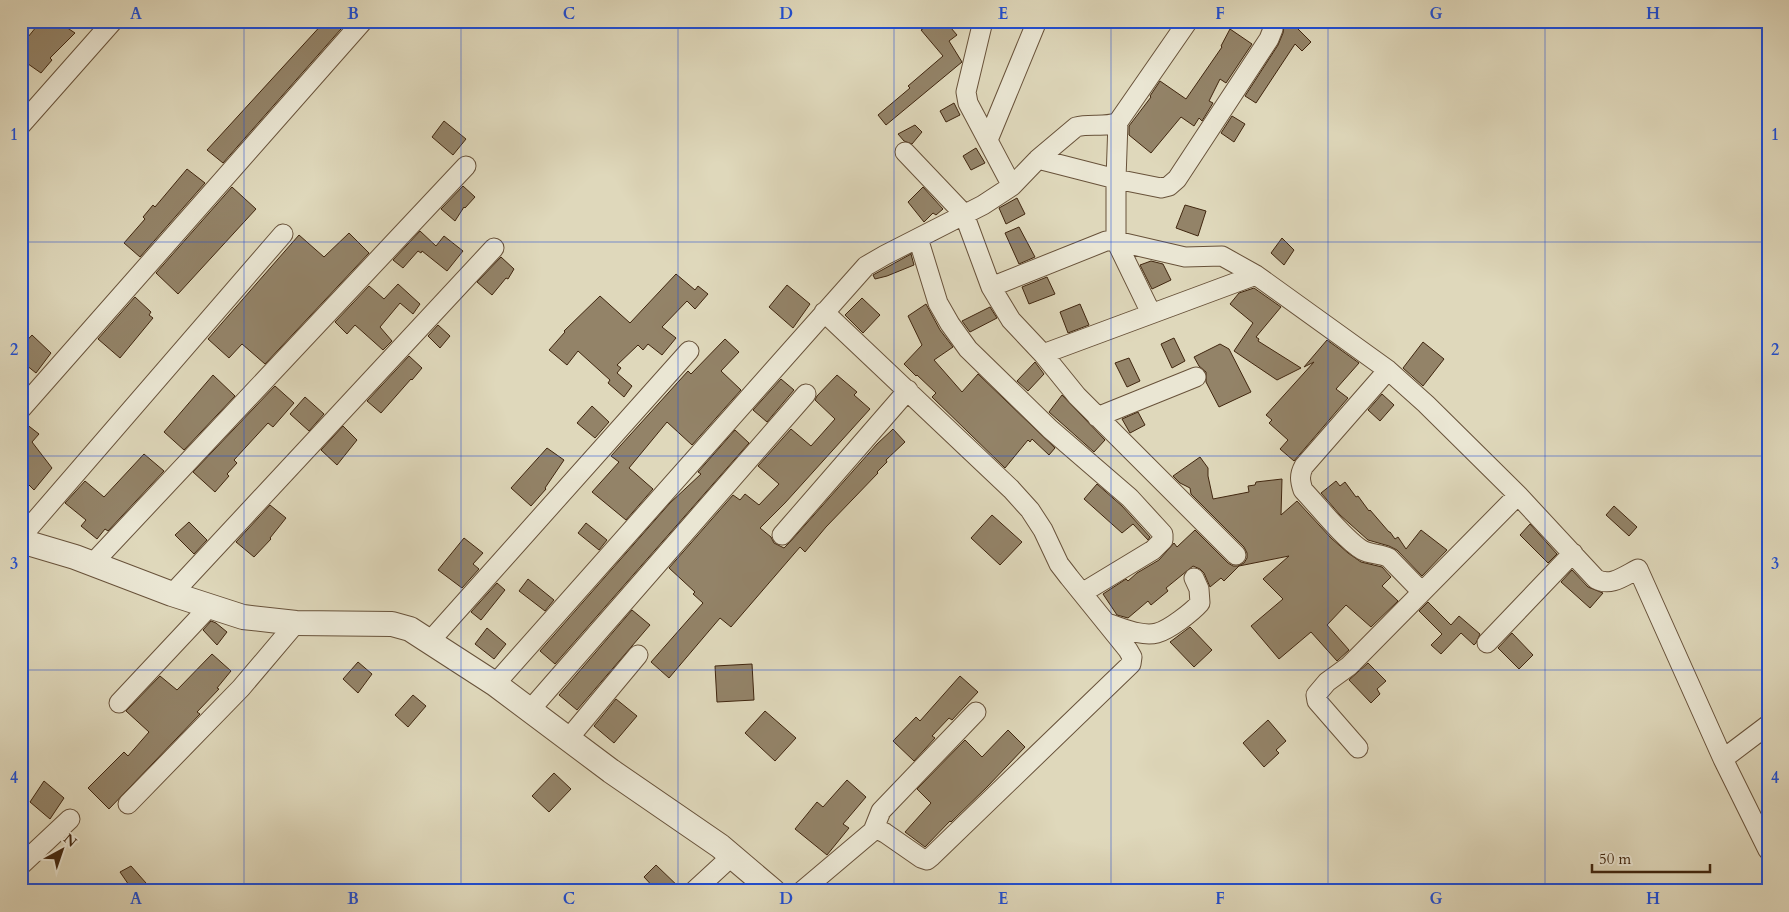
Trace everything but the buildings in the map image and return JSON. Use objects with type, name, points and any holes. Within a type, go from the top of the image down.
[{"type":"street","points":[[21,125],[113,21]]},
{"type":"street","points":[[21,409],[363,21]]},
{"type":"street","points":[[983,21],[966,92],[968,103],[1012,186]]},
{"type":"street","points":[[988,140],[1037,21]]},
{"type":"street","points":[[495,684],[866,266],[983,205],[1012,186],[1038,159],[1076,127],[1083,125],[1112,125],[1118,122],[1188,21]]},
{"type":"street","points":[[1038,159],[1116,179],[1161,188],[1169,186],[1177,179],[1269,39],[1273,29],[1271,21]]},
{"type":"street","points":[[1118,122],[1116,241],[1151,313]]},
{"type":"street","points":[[906,152],[964,214],[991,287],[1010,320],[1043,354],[1077,396],[1097,417],[1236,555]]},
{"type":"street","points":[[92,564],[466,166]]},
{"type":"street","points":[[21,537],[283,234]]},
{"type":"street","points":[[918,238],[938,303],[968,349],[1050,429],[1130,498],[1157,526],[1162,534],[1163,540],[1152,550],[1082,593]]},
{"type":"street","points":[[991,287],[1106,241],[1116,241],[1185,257],[1222,256],[1256,275],[1388,370],[1426,404],[1518,495],[1596,579],[1611,583],[1638,569],[1723,759],[1768,850]]},
{"type":"street","points":[[172,594],[494,248]]},
{"type":"street","points":[[1043,354],[1256,275]]},
{"type":"street","points":[[824,312],[908,390],[1011,489],[1030,510],[1043,530],[1059,564],[1132,657],[1131,664],[927,860],[921,858],[885,833],[879,830],[873,831]]},
{"type":"street","points":[[430,641],[689,351]]},
{"type":"street","points":[[1388,370],[1304,466],[1300,473],[1300,481],[1303,490],[1354,544],[1372,554],[1382,554],[1388,558],[1422,592]]},
{"type":"street","points":[[1097,417],[1196,377]]},
{"type":"street","points":[[782,535],[908,390]]},
{"type":"street","points":[[530,710],[806,394]]},
{"type":"street","points":[[1358,748],[1321,707],[1316,695],[1327,682],[1349,666],[1518,495]]},
{"type":"street","points":[[21,541],[242,617],[296,623],[392,624],[410,629],[495,684],[612,771],[720,846],[773,891]]},
{"type":"street","points":[[1487,643],[1573,554]]},
{"type":"street","points":[[1106,623],[1137,632],[1157,633],[1191,613],[1200,603],[1199,590],[1194,578]]},
{"type":"street","points":[[119,703],[210,606]]},
{"type":"street","points":[[128,804],[241,688],[296,623]]},
{"type":"street","points":[[568,739],[638,655]]},
{"type":"street","points":[[802,891],[873,831],[881,811],[976,712]]},
{"type":"street","points":[[1723,759],[1768,725]]},
{"type":"street","points":[[21,866],[70,819]]},
{"type":"street","points":[[694,891],[732,856]]}]
